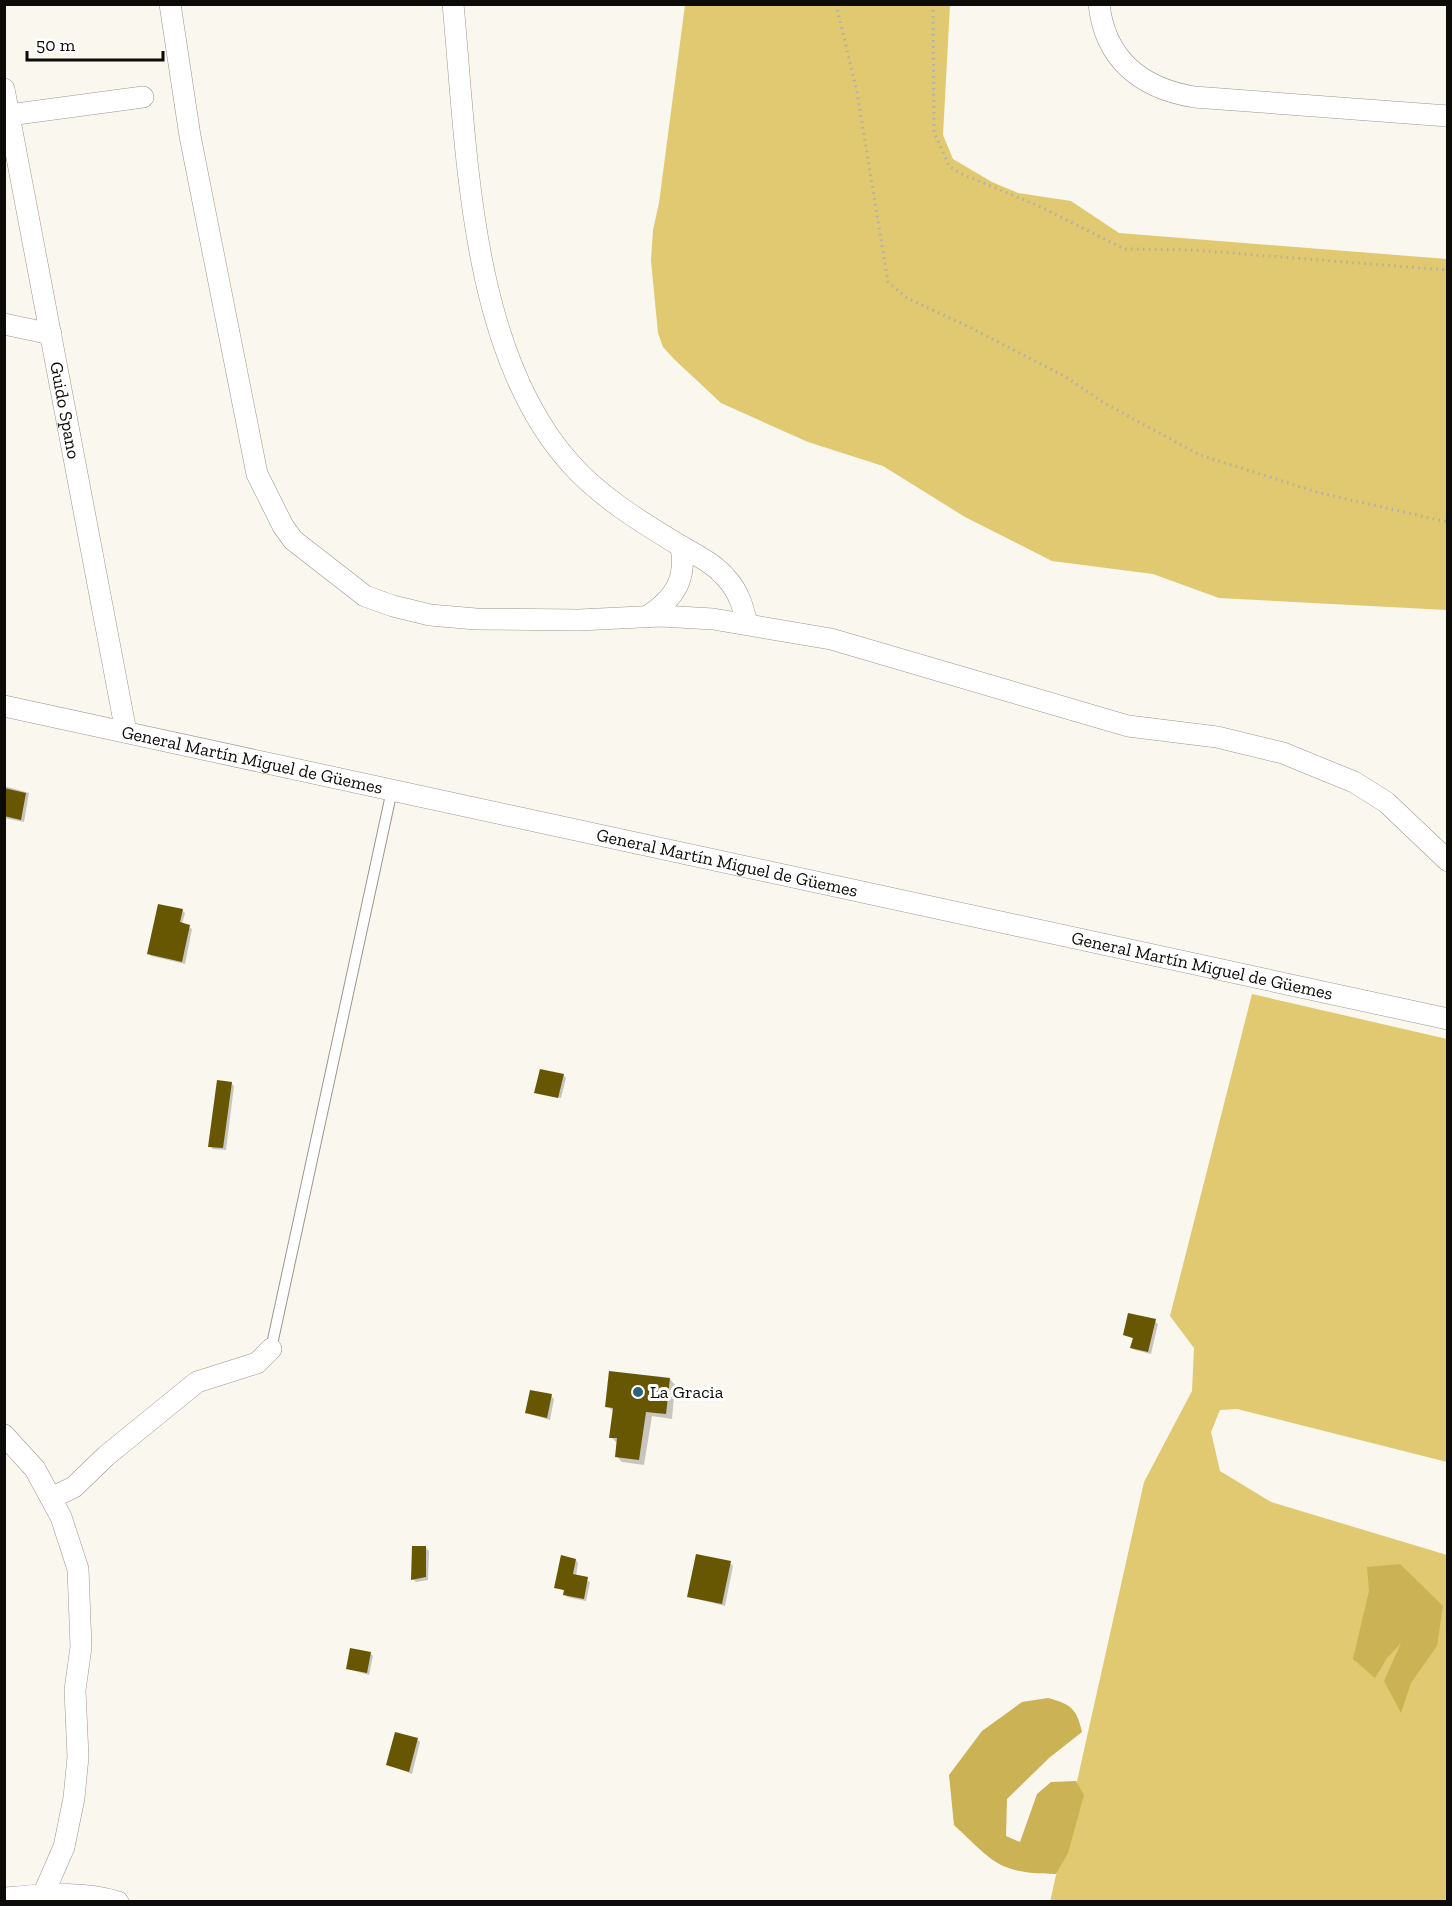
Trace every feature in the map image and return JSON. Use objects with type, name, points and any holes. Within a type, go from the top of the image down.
[{"type":"street","points":[[170,4],[190,136],[257,474],[283,526],[293,540],[365,596],[429,615],[476,619],[544,620],[648,616],[713,619],[831,639],[889,654],[1128,726],[1217,736],[1283,753],[1354,782],[1386,802],[1448,861]]},
{"type":"street","points":[[453,4],[472,201],[481,254],[501,336],[513,369],[547,435],[571,465],[632,515],[710,563],[727,578],[740,597],[747,624]]},
{"type":"street","points":[[1099,4],[1101,21],[1110,45],[1125,65],[1148,84],[1168,93],[1194,97],[1448,116]]},
{"type":"street","name":"Guido Spano","points":[[4,89],[126,732]]},
{"type":"street","points":[[9,115],[143,97]]},
{"type":"street","points":[[4,324],[51,334]]},
{"type":"street","points":[[648,616],[664,606],[680,586],[684,561],[681,546]]},
{"type":"street","name":"General Martín Miguel de Güemes","points":[[4,706],[1448,1019]]},
{"type":"street","points":[[51,1498],[74,1487],[106,1456],[197,1382],[257,1364],[271,1349]]},
{"type":"street","points":[[4,1436],[35,1469],[61,1517],[78,1569],[81,1647],[75,1690],[78,1757],[74,1798],[64,1846],[43,1894]]},
{"type":"street","points":[[4,1898],[43,1894],[87,1896],[118,1902]]},
{"type":"lane","points":[[271,1349],[393,790]]},
{"type":"path","points":[[836,4],[857,92],[888,282],[907,298],[1066,377],[1104,403],[1200,455],[1320,493],[1448,522]]},
{"type":"path","points":[[933,4],[934,132],[949,166],[962,174],[1041,207],[1124,249],[1192,250],[1448,270]]},
{"type":"shaded area","points":[[685,5],[950,5],[943,135],[953,159],[992,182],[1018,193],[1071,201],[1119,233],[1447,259],[1447,610],[1219,598],[1153,574],[1052,561],[965,517],[883,466],[808,442],[721,403],[663,347],[658,333],[651,261],[653,230],[659,203]]},
{"type":"shaded area","points":[[1252,994],[1447,1039],[1447,1462],[1237,1409],[1220,1410],[1211,1432],[1220,1471],[1271,1502],[1447,1555],[1447,1901],[1050,1902],[1144,1482],[1192,1391],[1194,1348],[1170,1316]]},
{"type":"shaded area","points":[[1400,1564],[1443,1606],[1437,1646],[1411,1683],[1401,1713],[1384,1681],[1401,1643],[1387,1658],[1375,1678],[1353,1659],[1369,1591],[1367,1567]]},
{"type":"shaded area","points":[[1048,1698],[1062,1702],[1075,1712],[1082,1732],[1049,1758],[1007,1799],[1006,1836],[1020,1842],[1037,1794],[1051,1782],[1076,1781],[1084,1795],[1068,1853],[1056,1874],[1009,1868],[979,1849],[954,1825],[949,1775],[982,1731],[1022,1702]]},
{"type":"building","points":[[4,788],[26,793],[21,820],[4,816]]},
{"type":"building","points":[[158,904],[183,909],[180,922],[190,925],[182,962],[147,954]]},
{"type":"building","points":[[540,1069],[564,1074],[558,1098],[534,1093]]},
{"type":"building","points":[[217,1080],[232,1082],[223,1148],[208,1147]]},
{"type":"building","points":[[1128,1313],[1156,1319],[1148,1352],[1130,1348],[1133,1338],[1123,1335]]},
{"type":"building","name":"La Gracia","points":[[609,1371],[670,1378],[666,1414],[646,1412],[639,1460],[615,1457],[617,1438],[609,1438],[613,1408],[605,1407]]},
{"type":"building","points":[[530,1390],[552,1394],[547,1418],[525,1413]]},
{"type":"building","points":[[412,1546],[426,1546],[426,1577],[411,1580]]},
{"type":"building","points":[[696,1554],[731,1561],[722,1604],[687,1597]]},
{"type":"building","points":[[561,1555],[576,1559],[573,1574],[588,1577],[584,1599],[563,1595],[564,1590],[554,1588]]},
{"type":"building","points":[[350,1648],[371,1652],[367,1673],[346,1669]]},
{"type":"building","points":[[395,1732],[418,1738],[409,1772],[386,1765]]},
{"type":"place","name":"La Gracia","points":[[638,1392]]}]
